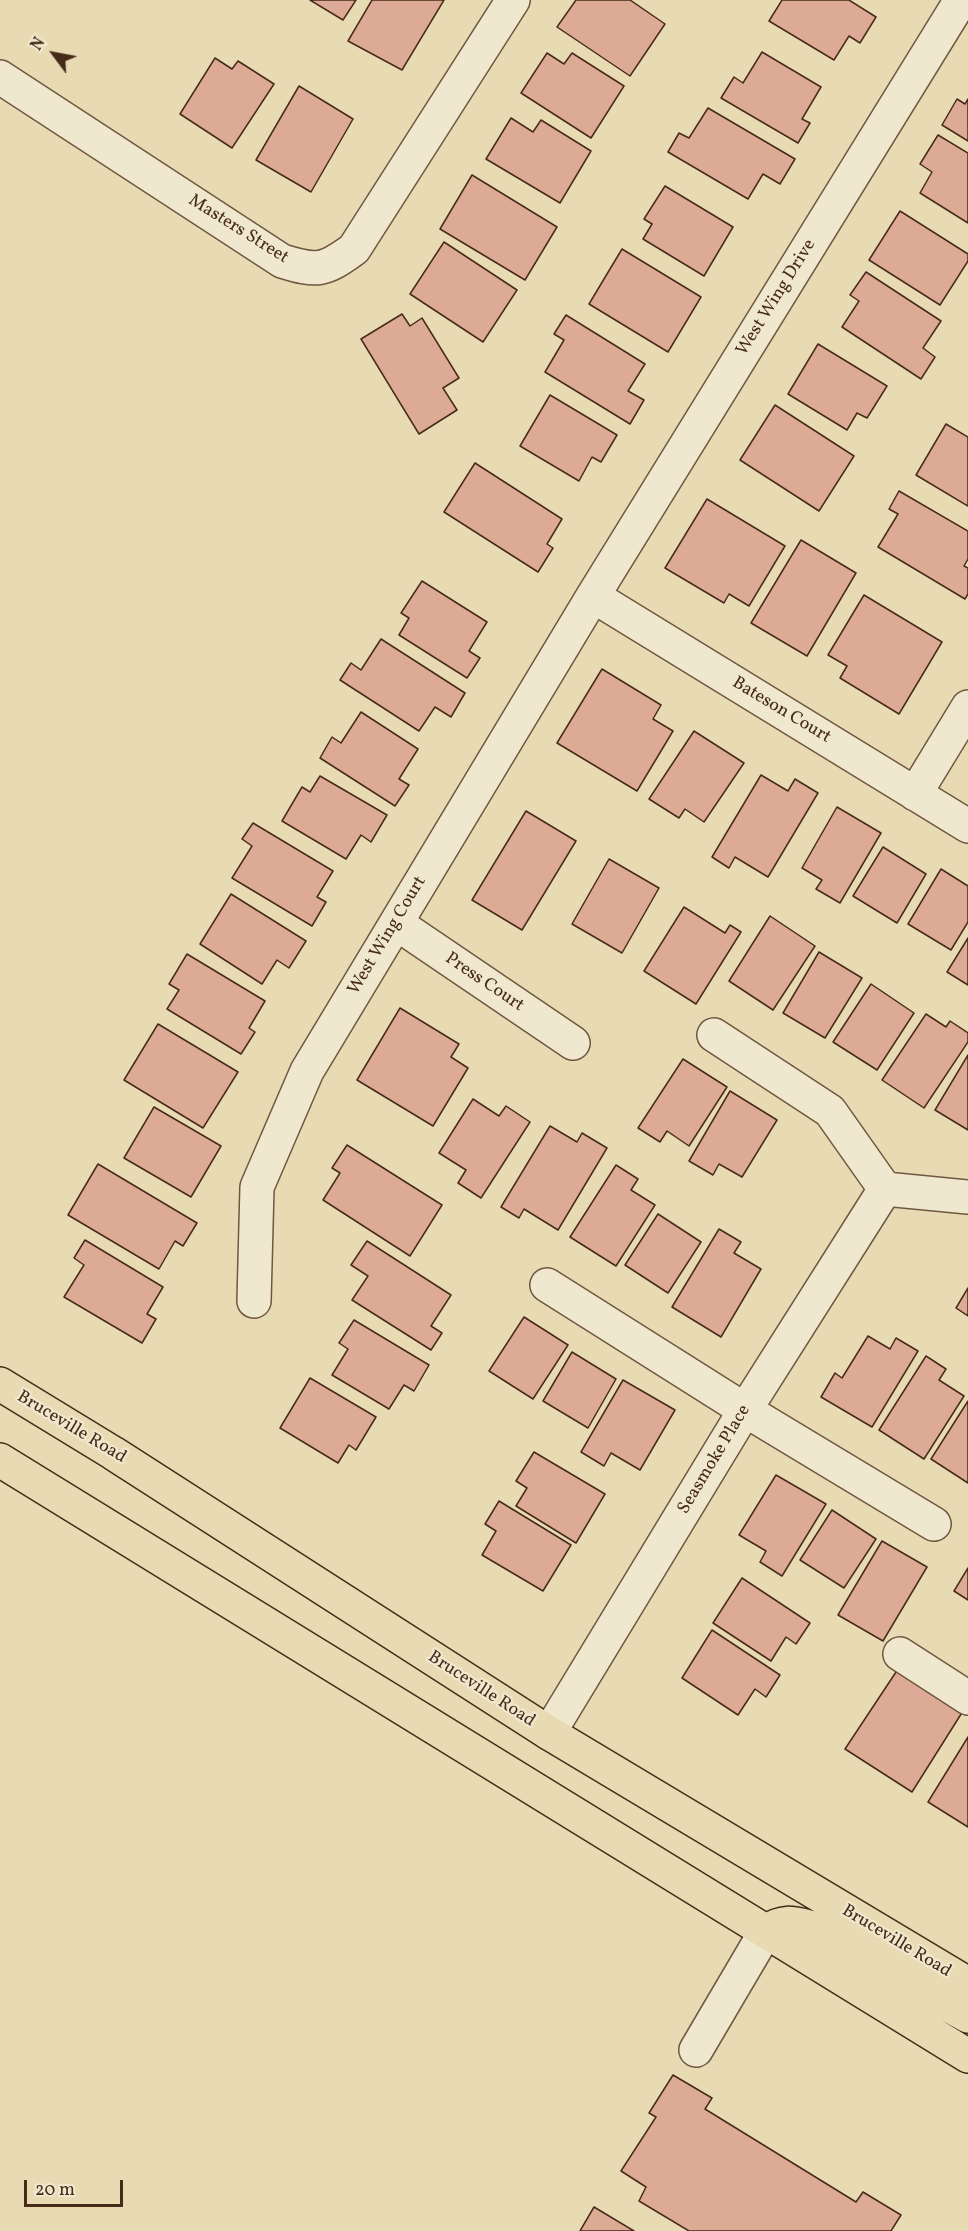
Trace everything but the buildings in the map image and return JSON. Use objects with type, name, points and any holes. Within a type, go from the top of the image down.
[{"type":"main road","name":"Bruceville Road","points":[[0,1384],[113,1453],[549,1733],[968,1984]]},
{"type":"main road","points":[[0,1460],[968,2056]]},
{"type":"main road","points":[[766,1931],[780,1923],[809,1927],[968,2016]]},
{"type":"street","name":"Masters Street","points":[[0,77],[282,261],[306,268],[331,266],[354,249],[513,0]]},
{"type":"street","name":"West Wing Drive","points":[[594,596],[961,0]]},
{"type":"street","name":"Bateson Court","points":[[594,596],[968,826]]},
{"type":"street","name":"West Wing Court","points":[[254,1301],[257,1187],[307,1071],[594,596]]},
{"type":"street","points":[[915,794],[968,707]]},
{"type":"street","name":"Press Court","points":[[396,923],[573,1043]]},
{"type":"street","points":[[714,1035],[830,1111],[885,1189],[968,1197]]},
{"type":"street","name":"Seasmoke Place","points":[[549,1733],[745,1410],[885,1189]]},
{"type":"street","points":[[547,1285],[745,1410],[934,1524]]},
{"type":"street","points":[[900,1654],[968,1698]]},
{"type":"street","points":[[696,2050],[766,1931]]}]
